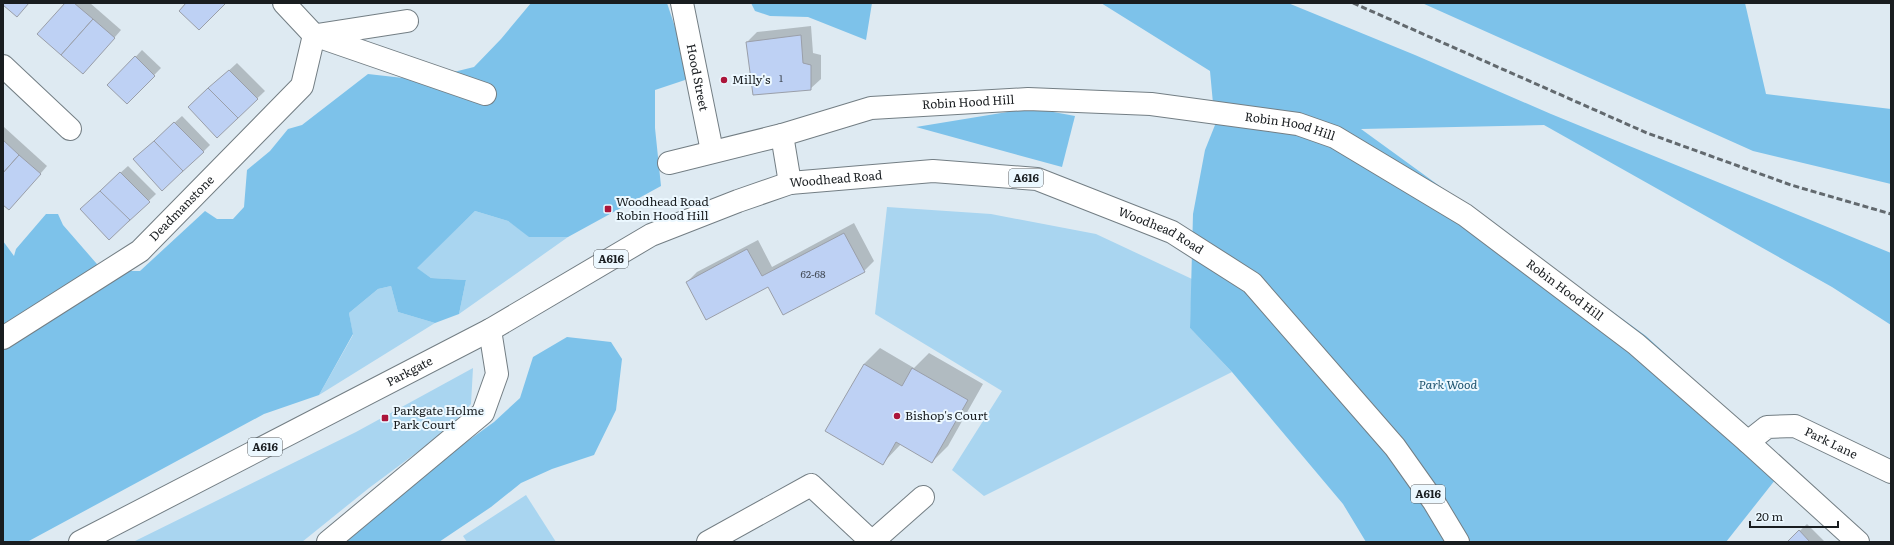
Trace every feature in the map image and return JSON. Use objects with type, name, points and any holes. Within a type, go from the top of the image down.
[{"type":"street","points":[[284,3],[314,35],[485,94]]},
{"type":"street","name":"Hood Street","points":[[682,3],[712,151]]},
{"type":"street","points":[[314,35],[407,21]]},
{"type":"street","name":"Deadmanstone","points":[[3,338],[140,251],[302,86],[314,35]]},
{"type":"street","points":[[3,66],[70,129]]},
{"type":"street","name":"Robin Hood Hill","points":[[669,163],[712,151],[782,135],[871,108],[1028,99],[1151,104],[1298,124],[1335,137],[1465,216],[1636,344],[1748,442],[1858,542]]},
{"type":"street","points":[[782,135],[790,183]]},
{"type":"street","name":"Woodhead Road","points":[[738,201],[790,183],[933,171],[1037,179],[1172,232],[1252,283],[1395,447],[1434,502],[1458,542]]},
{"type":"street","name":"Parkgate","points":[[80,542],[490,330],[651,235],[738,201]]},
{"type":"street","points":[[328,542],[483,413],[497,374],[490,330]]},
{"type":"street","name":"Park Lane","points":[[1748,442],[1767,427],[1796,426],[1891,472]]},
{"type":"street","points":[[708,542],[811,485],[872,542],[923,497]]},
{"type":"shaded area","points":[[887,207],[991,214],[1096,234],[1192,279],[1190,328],[1232,372],[984,496],[952,470],[1002,391],[875,314]]},
{"type":"shaded area","points":[[475,211],[508,221],[529,236],[568,237],[459,314],[466,280],[431,278],[416,268]]},
{"type":"shaded area","points":[[391,286],[398,312],[435,323],[319,395],[353,335],[349,313],[378,289]]},
{"type":"shaded area","points":[[473,368],[471,404],[447,430],[369,488],[302,542],[133,542],[356,432]]},
{"type":"shaded area","points":[[526,495],[556,542],[467,542],[463,536]]},
{"type":"green space","points":[[531,3],[667,3],[675,27],[692,59],[685,80],[655,90],[655,128],[661,186],[568,237],[529,237],[508,221],[475,211],[417,268],[431,278],[466,280],[459,314],[435,323],[398,312],[391,286],[378,289],[349,313],[353,334],[319,395],[264,414],[27,542],[3,542],[3,241],[14,256],[16,249],[46,214],[58,214],[63,225],[103,271],[140,271],[205,211],[217,219],[233,219],[244,207],[247,170],[270,151],[288,129],[302,125],[368,74],[421,80],[474,67],[501,39]]},
{"type":"green space","points":[[751,3],[872,3],[866,40],[808,17],[770,16],[755,11]]},
{"type":"green space","name":"Park Wood","points":[[1101,3],[1288,3],[1415,55],[1551,114],[1891,253],[1891,325],[1832,287],[1544,125],[1361,129],[1646,336],[1787,465],[1726,542],[1366,542],[1343,504],[1232,372],[1190,328],[1193,214],[1205,150],[1215,125],[1210,71]]},
{"type":"green space","points":[[1422,3],[1745,3],[1766,94],[1891,109],[1891,184],[1753,151]]},
{"type":"green space","points":[[1032,108],[1075,116],[1062,167],[916,127]]},
{"type":"green space","points":[[567,337],[611,342],[622,359],[616,410],[594,455],[552,469],[521,483],[491,507],[439,542],[343,542],[447,456],[494,422],[520,398],[533,357]]},
{"type":"building","points":[[3,3],[29,3],[17,17],[3,5]]},
{"type":"building","points":[[65,3],[74,3],[93,19],[61,55],[37,34]]},
{"type":"building","points":[[186,3],[226,3],[199,30],[179,11]]},
{"type":"building","points":[[93,19],[115,38],[83,74],[61,55]]},
{"type":"building","points":[[801,35],[803,63],[811,65],[811,90],[753,95],[746,42]]},
{"type":"building","points":[[135,56],[155,76],[127,104],[107,85]]},
{"type":"building","points":[[229,70],[258,99],[236,120],[208,88]]},
{"type":"building","points":[[208,88],[238,118],[217,138],[188,107]]},
{"type":"building","points":[[174,122],[204,152],[181,173],[154,141]]},
{"type":"building","points":[[3,140],[19,155],[3,173]]},
{"type":"building","points":[[154,141],[183,171],[162,191],[133,159]]},
{"type":"building","points":[[19,155],[41,174],[9,210],[3,205],[3,173]]},
{"type":"building","points":[[120,172],[150,202],[128,222],[100,191]]},
{"type":"building","points":[[100,191],[130,220],[109,240],[80,209]]},
{"type":"building","points":[[844,233],[865,272],[783,315],[768,287],[706,320],[686,282],[747,249],[762,276]]},
{"type":"building","name":"Bishop's Court","points":[[864,364],[902,386],[912,368],[968,400],[932,463],[896,442],[883,465],[825,431]]},
{"type":"building","points":[[1799,530],[1810,542],[1787,542]]},
{"type":"railway","points":[[1353,3],[1647,133],[1791,185],[1891,214]]},
{"type":"place","name":"Milly's","points":[[724,80]]},
{"type":"place","name":"Woodhead Road Robin Hood Hill","points":[[608,209]]},
{"type":"place","name":"Bishop's Court","points":[[897,416]]},
{"type":"place","name":"Parkgate Holme Park Court","points":[[385,418]]}]
